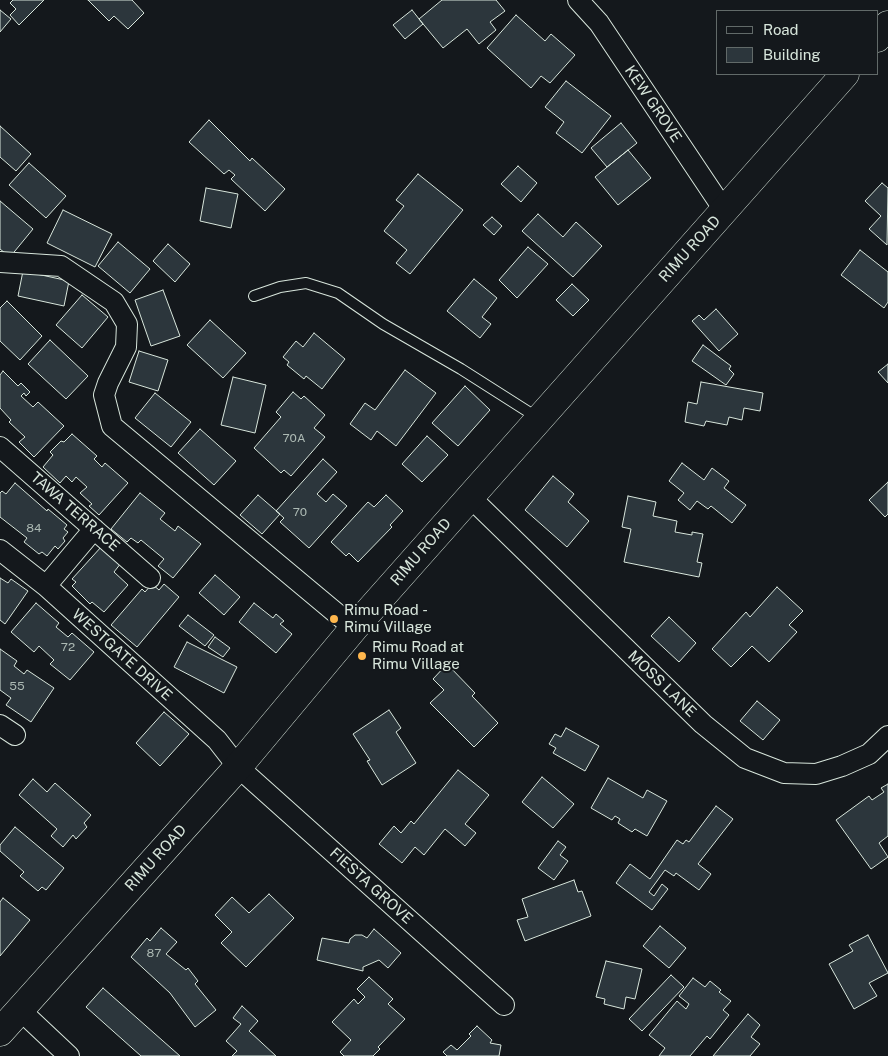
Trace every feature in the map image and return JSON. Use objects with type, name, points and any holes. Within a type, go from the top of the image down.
[{"type":"main road","points":[[878,37],[888,25]]},
{"type":"main road","name":"RIMU ROAD","points":[[0,1032],[238,767],[354,628],[844,75]]},
{"type":"street","name":"KEW GROVE","points":[[578,0],[599,23],[724,210]]},
{"type":"street","points":[[0,262],[61,266],[114,302],[127,324],[126,347],[104,395],[112,426],[354,628]]},
{"type":"street","name":"TAWA TERRACE","points":[[0,447],[150,578]]},
{"type":"street","name":"MOSS LANE","points":[[470,497],[703,724],[745,758],[784,773],[816,774],[842,766],[869,754],[888,736]]},
{"type":"street","points":[[46,586],[94,529]]},
{"type":"street","name":"WESTGATE DRIVE","points":[[0,550],[46,586],[217,740],[238,767]]},
{"type":"street","name":"FIESTA GROVE","points":[[238,767],[504,1005]]},
{"type":"street","points":[[19,1009],[69,1056]]},
{"type":"lane","points":[[254,296],[280,287],[306,283],[338,293],[383,324],[470,374],[538,419]]},
{"type":"building","points":[[13,0],[44,0],[19,25],[10,15],[16,9],[10,3]]},
{"type":"building","points":[[88,0],[132,0],[144,13],[128,29],[114,16],[109,21]]},
{"type":"building","points":[[442,0],[496,0],[505,11],[490,22],[496,30],[479,44],[467,29],[443,48],[419,19]]},
{"type":"building","points":[[0,10],[11,19],[0,32]]},
{"type":"building","points":[[412,10],[423,24],[405,39],[393,25]]},
{"type":"building","points":[[516,15],[545,41],[551,34],[575,55],[550,83],[541,76],[531,88],[487,48]]},
{"type":"building","points":[[566,81],[611,116],[582,153],[556,133],[564,122],[545,107]]},
{"type":"building","points":[[209,120],[250,161],[252,158],[285,189],[265,211],[231,179],[235,175],[229,170],[224,174],[189,142]]},
{"type":"building","points":[[621,123],[637,143],[607,167],[591,148]]},
{"type":"building","points":[[0,126],[31,154],[16,171],[0,157]]},
{"type":"building","points":[[628,150],[651,178],[618,205],[595,177]]},
{"type":"building","points":[[29,163],[66,196],[46,218],[9,185]]},
{"type":"building","points":[[518,166],[537,183],[521,202],[501,184]]},
{"type":"building","points":[[418,174],[463,210],[410,274],[396,263],[407,250],[384,231],[404,206],[396,200]]},
{"type":"building","points":[[882,183],[888,188],[887,245],[869,229],[881,216],[865,201]]},
{"type":"building","points":[[206,188],[238,194],[231,228],[200,221]]},
{"type":"building","points":[[0,201],[33,229],[10,257],[0,249]]},
{"type":"building","points":[[63,210],[112,234],[95,267],[47,243]]},
{"type":"building","points":[[538,214],[563,237],[576,222],[602,246],[573,277],[522,231]]},
{"type":"building","points":[[492,217],[502,226],[494,235],[483,225]]},
{"type":"building","points":[[118,242],[150,269],[130,293],[98,266]]},
{"type":"building","points":[[168,244],[190,264],[175,282],[153,261]]},
{"type":"building","points":[[528,247],[548,264],[517,298],[499,280]]},
{"type":"building","points":[[860,250],[888,272],[888,302],[884,308],[841,275]]},
{"type":"building","points":[[23,271],[69,281],[64,306],[18,296]]},
{"type":"building","points":[[474,279],[497,298],[482,317],[491,324],[480,338],[447,311]]},
{"type":"building","points":[[572,284],[589,300],[573,316],[556,300]]},
{"type":"building","points":[[163,290],[180,336],[151,346],[135,300]]},
{"type":"building","points":[[82,295],[108,317],[82,348],[56,325]]},
{"type":"building","points":[[7,301],[42,336],[20,360],[0,341],[0,308]]},
{"type":"building","points":[[716,309],[738,334],[719,351],[692,321],[699,315],[704,320]]},
{"type":"building","points":[[210,320],[246,353],[223,378],[187,345]]},
{"type":"building","points":[[314,333],[345,359],[322,389],[306,376],[304,379],[287,365],[289,362],[283,357],[296,341],[303,347]]},
{"type":"building","points":[[50,340],[88,376],[66,399],[28,364]]},
{"type":"building","points":[[703,345],[731,366],[729,369],[734,374],[726,385],[692,361]]},
{"type":"building","points":[[139,351],[168,360],[158,391],[129,382]]},
{"type":"building","points":[[888,364],[888,383],[878,372]]},
{"type":"building","points":[[405,370],[436,393],[396,446],[377,431],[371,440],[350,424],[365,403],[375,410]]},
{"type":"building","points":[[3,371],[18,386],[21,383],[30,392],[26,396],[24,393],[21,396],[33,407],[38,402],[64,426],[34,457],[19,442],[25,437],[9,422],[11,420],[0,408],[0,375]]},
{"type":"building","points":[[233,377],[266,385],[255,433],[221,425]]},
{"type":"building","points":[[701,382],[763,393],[760,411],[744,408],[742,420],[729,417],[727,425],[706,421],[704,426],[685,422],[688,402],[697,404]]},
{"type":"building","points":[[465,386],[490,410],[458,446],[432,423]]},
{"type":"building","points":[[293,392],[301,399],[304,396],[325,415],[314,428],[325,437],[291,476],[284,470],[281,473],[254,448],[281,417],[276,412]]},
{"type":"building","points":[[155,393],[191,422],[171,447],[135,418]]},
{"type":"building","points":[[200,429],[236,461],[214,485],[178,453]]},
{"type":"building","points":[[72,434],[97,456],[94,459],[102,467],[105,463],[128,483],[99,515],[89,506],[92,504],[80,493],[87,487],[76,477],[72,482],[66,476],[60,483],[43,467],[53,455],[50,452],[61,441],[64,442]]},
{"type":"building","points":[[427,436],[448,455],[422,482],[402,464]]},
{"type":"building","points":[[323,459],[337,472],[317,494],[326,502],[333,494],[347,506],[309,548],[280,522],[284,518],[276,511]]},
{"type":"building","points":[[682,463],[704,480],[712,468],[729,481],[724,488],[746,505],[732,523],[711,506],[708,509],[697,501],[690,510],[678,500],[684,493],[669,481]]},
{"type":"building","points":[[553,476],[574,494],[568,502],[589,521],[567,547],[525,510]]},
{"type":"building","points":[[888,482],[888,514],[885,517],[869,500]]},
{"type":"building","points":[[15,483],[47,511],[48,509],[67,525],[64,529],[68,532],[63,538],[65,541],[58,549],[55,546],[47,556],[42,552],[39,554],[24,542],[27,538],[0,517],[0,493],[2,491],[6,494]]},
{"type":"building","points":[[140,493],[165,513],[160,519],[175,531],[178,526],[201,544],[173,578],[158,566],[164,559],[141,540],[138,543],[131,538],[127,542],[111,529]]},
{"type":"building","points":[[258,495],[280,514],[262,534],[240,515]]},
{"type":"building","points":[[386,495],[403,511],[390,525],[392,527],[358,562],[349,553],[346,556],[331,542],[368,502],[374,507]]},
{"type":"building","points":[[628,496],[656,502],[653,516],[677,521],[675,532],[692,535],[692,532],[703,534],[697,562],[702,563],[699,577],[624,562],[631,529],[622,527]]},
{"type":"building","points":[[102,546],[121,563],[114,572],[128,585],[104,612],[92,602],[90,604],[72,586],[76,582],[72,579]]},
{"type":"building","points":[[215,575],[240,597],[224,615],[199,593]]},
{"type":"building","points":[[0,578],[8,583],[11,579],[28,591],[5,624],[0,620]]},
{"type":"building","points":[[152,584],[159,590],[164,584],[179,597],[137,647],[111,625],[142,589],[145,592]]},
{"type":"building","points":[[777,587],[803,611],[789,625],[797,632],[769,662],[752,646],[731,667],[712,649],[746,612],[750,617]]},
{"type":"building","points":[[36,603],[59,623],[56,627],[68,637],[72,633],[94,652],[70,680],[50,664],[54,660],[39,646],[34,652],[11,632]]},
{"type":"building","points":[[254,603],[273,618],[276,614],[284,621],[280,624],[292,634],[276,653],[239,622]]},
{"type":"building","points":[[188,615],[214,635],[205,646],[179,626]]},
{"type":"building","points":[[669,617],[696,643],[679,662],[651,636]]},
{"type":"building","points":[[215,637],[230,648],[223,657],[208,647]]},
{"type":"building","points":[[187,642],[237,667],[224,693],[174,667]]},
{"type":"building","points":[[0,649],[17,661],[14,666],[24,674],[27,670],[54,688],[31,722],[6,705],[11,698],[0,690]]},
{"type":"building","points":[[447,664],[475,693],[472,696],[498,723],[474,747],[430,703],[444,690],[433,679]]},
{"type":"building","points":[[757,701],[780,720],[763,740],[740,721]]},
{"type":"building","points":[[389,710],[401,728],[396,732],[416,763],[382,785],[367,761],[370,760],[353,734]]},
{"type":"building","points":[[164,712],[189,734],[160,766],[136,743]]},
{"type":"building","points":[[566,728],[599,746],[585,771],[553,753],[556,748],[549,744],[555,734],[561,737]]},
{"type":"building","points":[[458,770],[489,795],[465,824],[476,833],[465,846],[445,829],[424,855],[415,847],[402,863],[379,844],[394,826],[401,833],[411,821],[414,824]]},
{"type":"building","points":[[542,777],[574,804],[553,828],[522,802]]},
{"type":"building","points":[[608,778],[643,798],[647,790],[667,801],[647,836],[635,829],[632,832],[618,823],[620,819],[615,816],[612,820],[591,808]]},
{"type":"building","points":[[33,779],[47,792],[55,783],[91,815],[84,823],[87,827],[76,839],[73,835],[63,847],[51,836],[57,829],[19,795]]},
{"type":"building","points":[[888,784],[888,836],[879,843],[888,857],[871,869],[836,820],[869,796],[872,800],[884,792],[881,788]]},
{"type":"building","points":[[716,806],[733,819],[698,864],[711,874],[699,890],[676,873],[674,876],[665,870],[649,892],[654,896],[662,884],[668,889],[652,910],[616,883],[630,864],[650,879],[677,840],[683,844],[686,840],[689,842]]},
{"type":"building","points":[[15,827],[64,868],[46,890],[42,887],[38,891],[20,876],[24,872],[0,851],[0,845]]},
{"type":"building","points":[[558,841],[566,847],[560,855],[568,861],[554,880],[538,868]]},
{"type":"building","points":[[574,880],[578,892],[582,891],[591,916],[525,941],[517,920],[528,917],[522,899]]},
{"type":"building","points":[[269,894],[294,918],[246,967],[221,943],[232,932],[215,915],[232,897],[249,913]]},
{"type":"building","points":[[3,898],[30,920],[0,956],[0,902]]},
{"type":"building","points":[[660,926],[686,948],[669,968],[643,946]]},
{"type":"building","points":[[161,928],[177,942],[166,954],[186,970],[188,968],[198,981],[195,984],[216,1010],[195,1027],[170,993],[131,957],[147,938],[150,941]]},
{"type":"building","points":[[374,929],[401,953],[388,968],[379,960],[363,967],[363,971],[317,960],[322,938],[349,943],[350,939],[355,935],[362,935],[367,938]]},
{"type":"building","points":[[868,935],[888,973],[869,983],[877,996],[854,1009],[829,964],[853,951],[849,945]]},
{"type":"building","points":[[606,961],[642,969],[635,999],[626,997],[624,1009],[604,1004],[605,999],[596,997]]},
{"type":"building","points":[[671,975],[684,987],[642,1031],[629,1019]]},
{"type":"building","points":[[369,977],[393,999],[388,1004],[405,1019],[378,1047],[380,1049],[373,1056],[344,1056],[340,1052],[351,1040],[332,1022],[354,999],[358,1004],[365,997],[357,989]]},
{"type":"building","points":[[693,978],[705,987],[710,981],[721,990],[719,992],[731,1001],[723,1010],[729,1015],[710,1039],[707,1036],[690,1056],[659,1056],[665,1048],[649,1035],[677,1001],[686,1009],[689,1004],[679,996]]},
{"type":"building","points":[[103,988],[180,1056],[141,1056],[86,1007]]},
{"type":"building","points":[[242,1006],[258,1021],[249,1031],[276,1056],[232,1056],[237,1051],[226,1041],[241,1024],[233,1018]]},
{"type":"building","points":[[748,1014],[760,1025],[751,1037],[760,1044],[750,1056],[713,1056]]},
{"type":"building","points":[[477,1026],[492,1040],[490,1043],[501,1045],[499,1056],[447,1056],[443,1052],[451,1045],[457,1050],[471,1036],[469,1034]]},
{"type":"place","name":"Rimu Road - Rimu Village","points":[[334,619]]},
{"type":"place","name":"Rimu Road at Rimu Village","points":[[362,656]]}]
